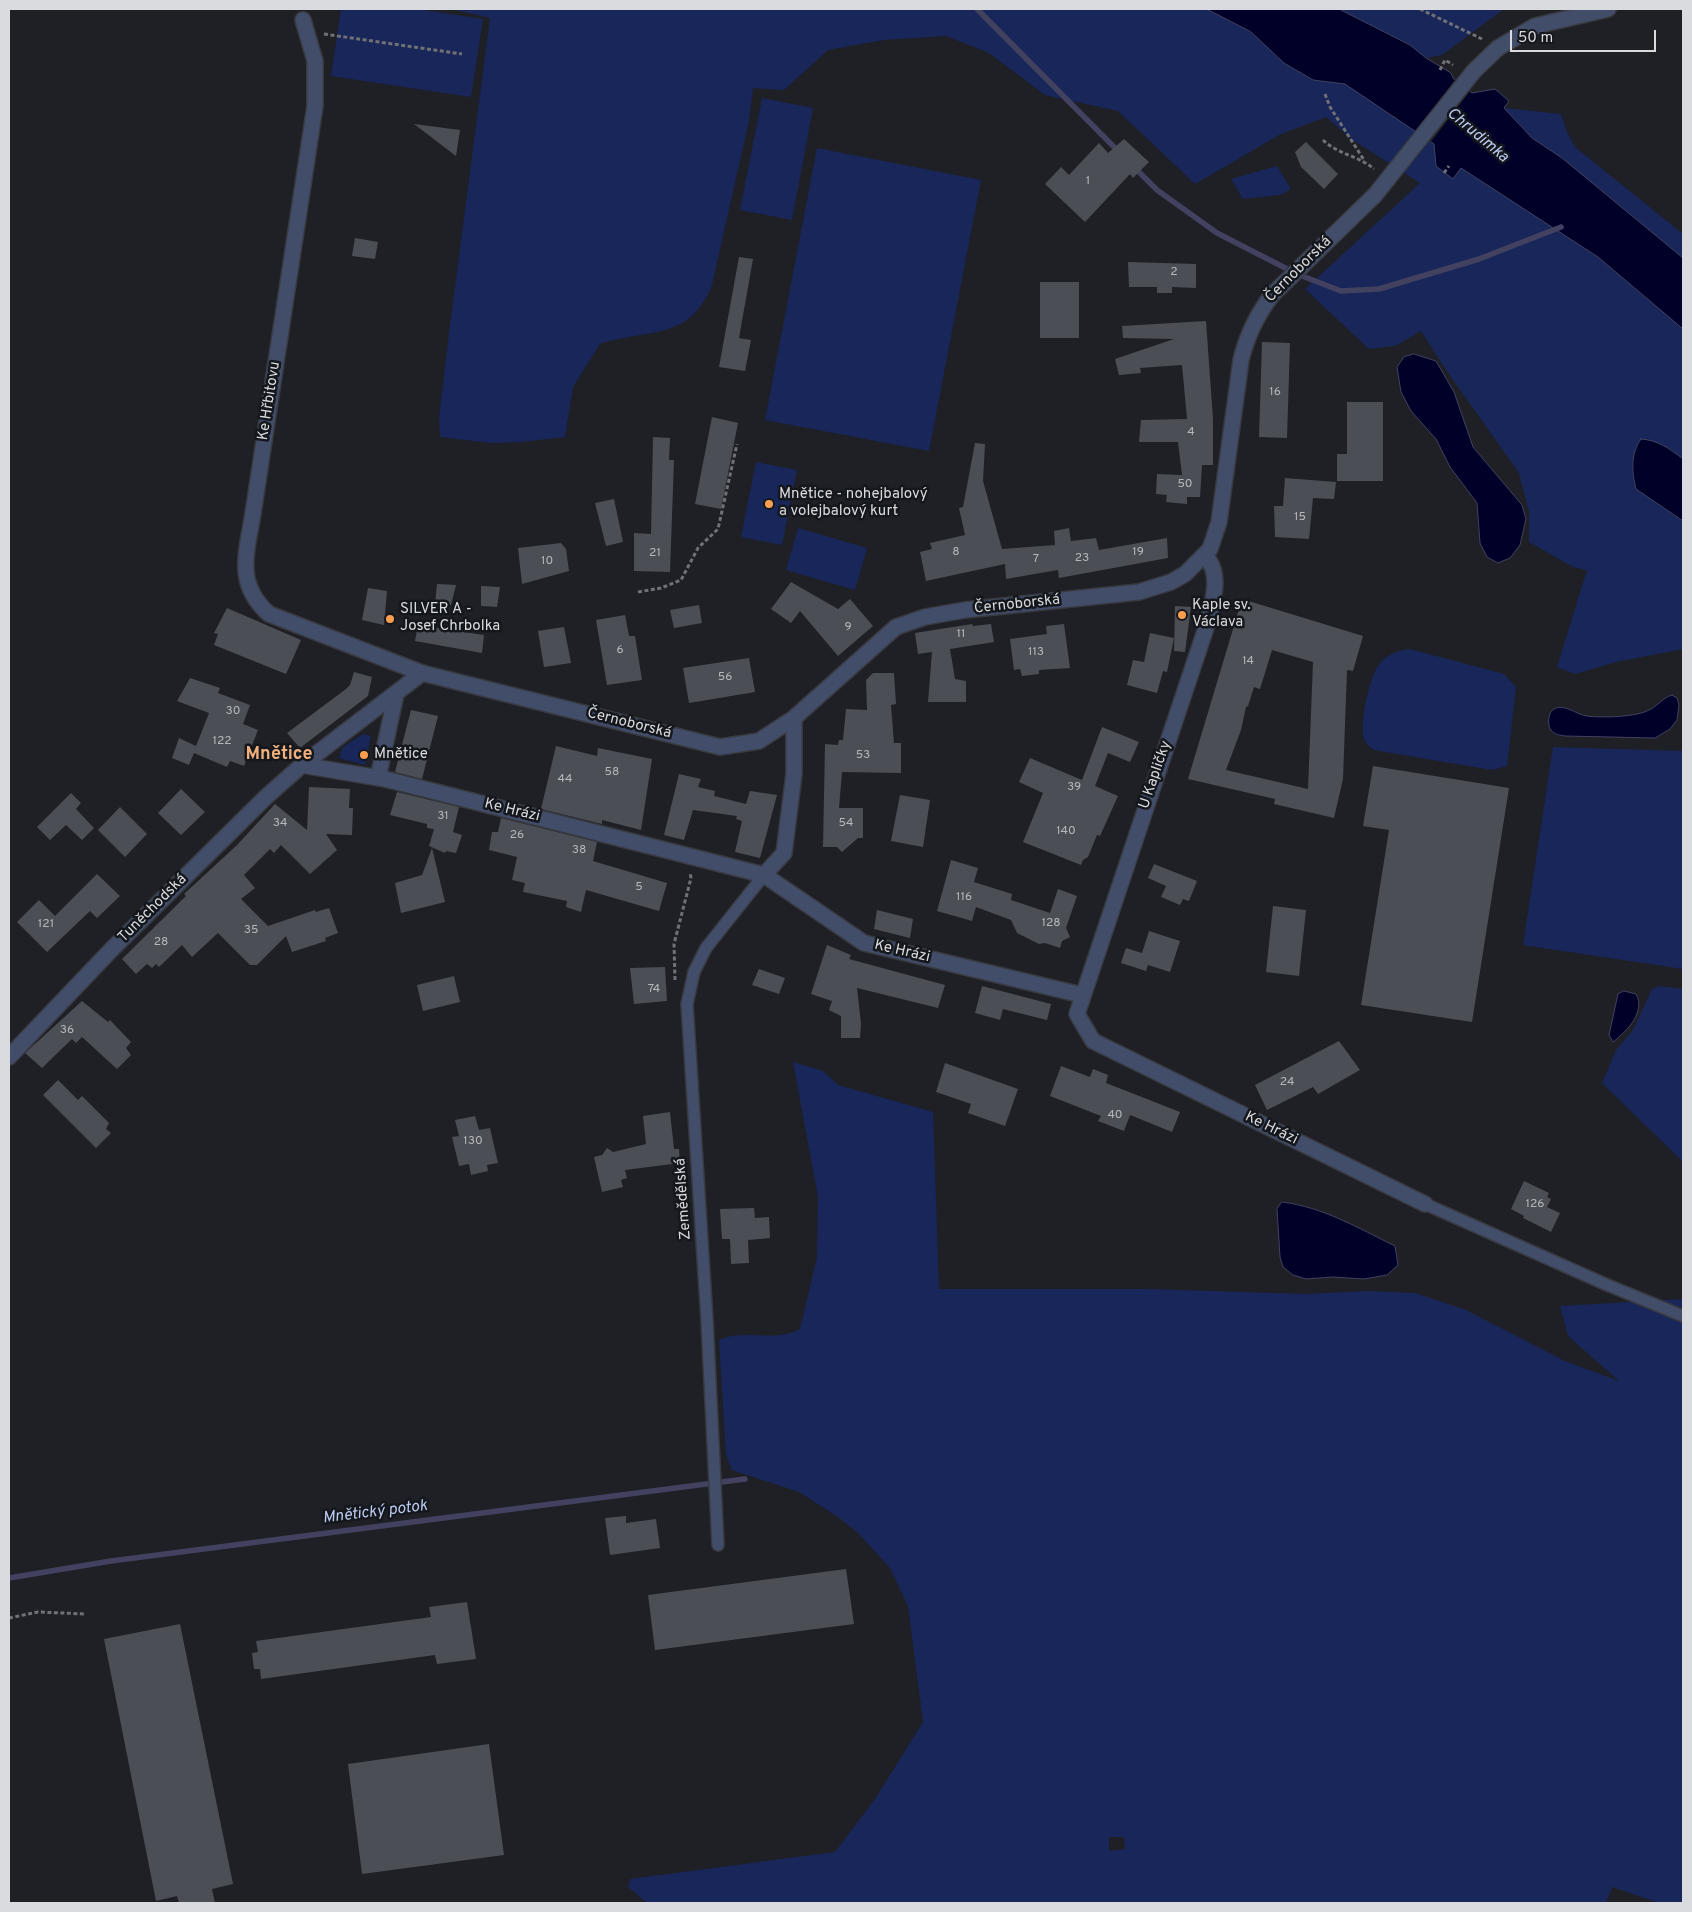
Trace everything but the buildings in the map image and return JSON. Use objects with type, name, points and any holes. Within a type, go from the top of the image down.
[{"type":"street","name":"Černoborská","points":[[422,673],[720,747],[759,741],[794,718],[896,627],[925,617],[965,610],[1140,592],[1171,582],[1185,574],[1205,556],[1215,537],[1222,506],[1245,340],[1260,312],[1272,295],[1388,181],[1474,70],[1498,48],[1535,26],[1608,9]]},
{"type":"street","name":"Ke Hřbitovu","points":[[305,26],[315,61],[315,106],[254,507],[245,573],[247,586],[256,602],[269,614],[422,673]]},
{"type":"street","name":"U Kapličky","points":[[1082,995],[1208,622],[1214,591],[1214,568],[1205,556]]},
{"type":"street","points":[[302,766],[422,673]]},
{"type":"street","points":[[378,778],[396,694]]},
{"type":"street","points":[[764,875],[784,853],[794,774],[794,718]]},
{"type":"street","name":"Ke Hrázi","points":[[302,766],[378,778],[764,875],[864,943],[1082,995],[1077,1014],[1092,1041],[1425,1204]]},
{"type":"street","name":"Tuněchodská","points":[[9,1057],[112,949],[266,797],[302,766]]},
{"type":"lane","name":"Zemědělská","points":[[718,1545],[707,1320],[687,1004],[694,972],[706,948],[764,875]]},
{"type":"lane","points":[[1425,1204],[1604,1284],[1683,1316]]},
{"type":"path","points":[[1420,9],[1498,48]]},
{"type":"path","points":[[305,26],[462,54]]},
{"type":"path","points":[[1440,70],[1446,60],[1453,65]]},
{"type":"path","points":[[1325,94],[1330,107],[1364,161]]},
{"type":"path","points":[[1323,140],[1329,146],[1364,161],[1388,181]]},
{"type":"path","points":[[1444,173],[1449,166]]},
{"type":"path","points":[[638,592],[661,588],[681,580],[698,548],[718,529],[737,444]]},
{"type":"path","points":[[676,987],[674,944],[691,878],[688,868],[690,856]]},
{"type":"path","points":[[9,1618],[38,1612],[86,1614]]},
{"type":"shaded area","points":[[341,9],[417,9],[483,19],[471,97],[331,76]]},
{"type":"shaded area","points":[[450,9],[1207,9],[1251,32],[1284,63],[1313,80],[1345,84],[1434,144],[1437,165],[1461,167],[1598,257],[1683,329],[1683,459],[1658,443],[1641,439],[1636,489],[1683,521],[1683,649],[1616,662],[1575,674],[1557,667],[1587,570],[1573,567],[1529,542],[1529,512],[1519,473],[1446,370],[1421,331],[1395,346],[1369,349],[1305,289],[1420,183],[1353,140],[1326,117],[1281,134],[1195,184],[1118,111],[1045,95],[989,53],[946,36],[884,40],[828,50],[784,90],[753,88],[749,121],[712,285],[703,303],[692,316],[666,330],[600,344],[573,387],[565,437],[491,443],[440,437],[439,418],[449,333],[490,18]]},
{"type":"shaded area","points":[[1339,9],[1504,9],[1442,55],[1426,58],[1410,45]]},
{"type":"shaded area","points":[[762,98],[813,108],[792,220],[740,210]]},
{"type":"shaded area","points":[[1504,108],[1561,114],[1567,132],[1575,147],[1683,234],[1683,258],[1562,158],[1532,138]]},
{"type":"shaded area","points":[[817,148],[981,180],[929,451],[765,420]]},
{"type":"shaded area","points":[[1277,166],[1291,189],[1280,195],[1243,199],[1231,179]]},
{"type":"shaded area","name":"Mnětice - nohejbalový a volejbalový kurt","points":[[756,462],[797,470],[782,545],[741,537]]},
{"type":"shaded area","points":[[798,528],[867,548],[855,590],[786,570]]},
{"type":"shaded area","points":[[1410,649],[1504,674],[1516,687],[1507,766],[1492,770],[1374,750],[1369,747],[1364,739],[1363,722],[1364,710],[1373,675],[1385,658],[1395,652]]},
{"type":"shaded area","points":[[363,734],[371,736],[365,765],[339,758],[343,747]]},
{"type":"shaded area","points":[[1553,747],[1683,751],[1683,969],[1523,945]]},
{"type":"shaded area","points":[[1660,986],[1683,989],[1683,1162],[1602,1083],[1616,1050],[1633,1030],[1652,989]]},
{"type":"shaded area","points":[[793,1062],[823,1071],[838,1085],[933,1112],[939,1289],[1149,1289],[1305,1294],[1369,1291],[1415,1293],[1466,1310],[1565,1361],[1619,1381],[1568,1336],[1560,1306],[1683,1299],[1683,1903],[1659,1903],[1612,1887],[1606,1903],[647,1903],[628,1887],[630,1879],[835,1852],[875,1799],[923,1722],[908,1606],[890,1568],[859,1534],[838,1517],[799,1492],[732,1470],[726,1455],[719,1340],[738,1335],[780,1335],[800,1329],[817,1257],[818,1197]],"holes":[[[1109,1837],[1124,1837],[1125,1849],[1109,1851]]]},
{"type":"water","name":"Chrudimka","points":[[1207,9],[1339,9],[1410,45],[1426,58],[1451,73],[1453,78],[1472,93],[1495,89],[1509,101],[1504,108],[1532,138],[1562,158],[1683,258],[1683,329],[1598,257],[1461,168],[1453,179],[1436,166],[1434,144],[1345,84],[1313,80],[1284,63],[1251,32]]},
{"type":"water","points":[[1414,354],[1436,361],[1454,392],[1473,447],[1522,505],[1526,519],[1520,545],[1510,558],[1498,563],[1487,557],[1480,543],[1477,503],[1450,467],[1436,439],[1411,411],[1401,392],[1397,367],[1404,357]]},
{"type":"water","points":[[1641,439],[1658,443],[1683,459],[1683,521],[1636,489],[1633,464],[1635,451]]},
{"type":"water","points":[[1672,695],[1677,698],[1679,705],[1677,720],[1670,729],[1655,738],[1565,736],[1554,733],[1549,725],[1550,713],[1554,709],[1562,707],[1587,716],[1628,716],[1649,710]]},
{"type":"water","points":[[1624,991],[1636,994],[1639,1008],[1634,1021],[1613,1042],[1609,1035],[1618,994]]},
{"type":"water","points":[[1282,1202],[1326,1213],[1395,1246],[1398,1265],[1387,1275],[1364,1279],[1333,1277],[1306,1279],[1293,1275],[1283,1267],[1280,1257],[1277,1209]]},
{"type":"pier","points":[[1455,80],[1470,91],[1431,142],[1416,131]]},
{"type":"waterway","points":[[977,9],[1119,152]]},
{"type":"waterway","points":[[1135,168],[1157,190],[1217,233],[1297,274],[1341,291],[1379,289],[1479,259],[1561,227]]},
{"type":"waterway","name":"Mnětický potok","points":[[9,1578],[111,1561],[745,1479]]},
{"type":"place","name":"Mnětice - nohejbalový a volejbalový kurt","points":[[769,504]]},
{"type":"place","name":"Kaple sv. Václava","points":[[1182,615]]},
{"type":"place","name":"SILVER A - Josef Chrbolka","points":[[390,619]]},
{"type":"place","name":"Mnětice","points":[[364,755]]},
{"type":"district","name":"Mnětice","points":[[279,755]]}]
